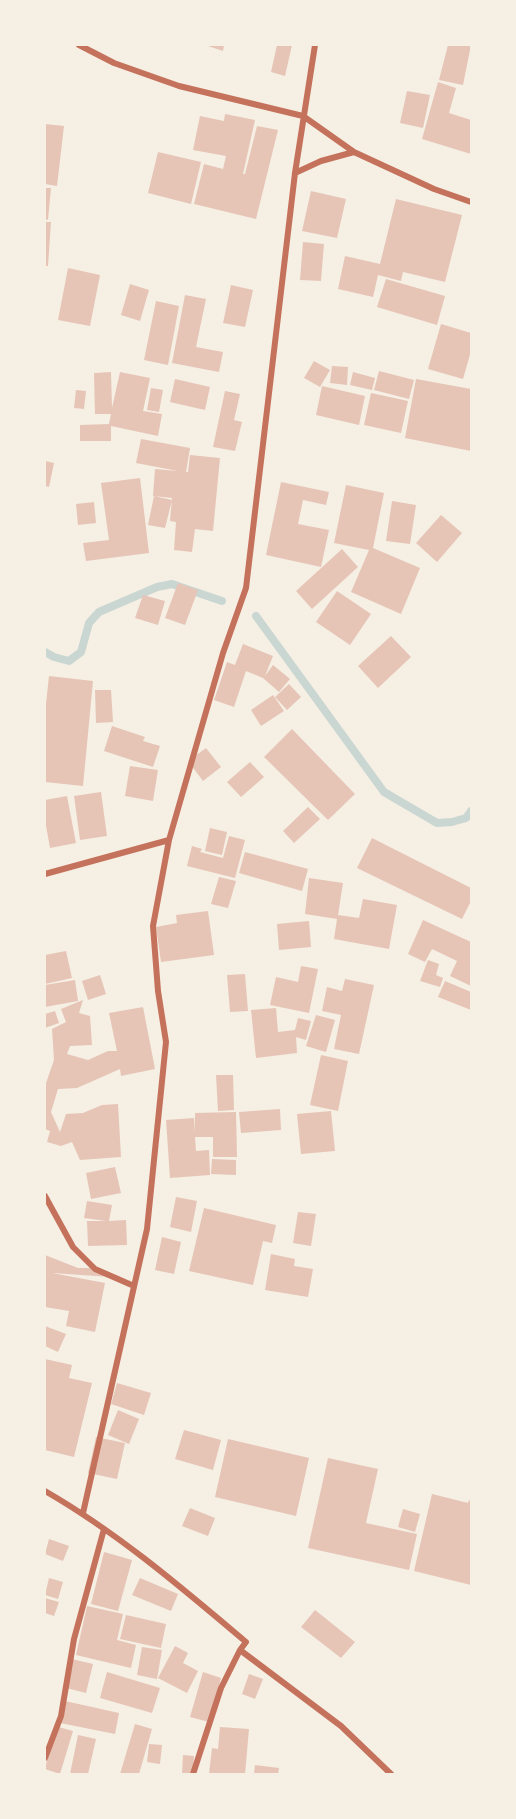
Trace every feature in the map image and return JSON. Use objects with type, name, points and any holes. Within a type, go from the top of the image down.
[{"type":"street","points":[[79,45],[114,63],[179,87],[303,116],[354,152],[434,189],[471,202]]},
{"type":"street","points":[[83,1513],[147,1229],[166,1042],[158,991],[153,926],[169,840],[223,653],[246,588],[303,116],[315,45]]},
{"type":"street","points":[[296,173],[321,160],[354,152]]},
{"type":"street","points":[[45,874],[169,840]]},
{"type":"street","points":[[45,1196],[73,1247],[95,1269],[134,1286]]},
{"type":"street","points":[[45,1491],[83,1513],[166,1575],[246,1642],[221,1688],[193,1774]]},
{"type":"street","points":[[45,1758],[61,1716],[74,1639],[104,1529]]},
{"type":"street","points":[[240,1650],[341,1726],[391,1774]]},
{"type":"building","points":[[205,45],[224,45],[223,51]]},
{"type":"building","points":[[277,45],[292,45],[285,76],[271,72]]},
{"type":"building","points":[[448,45],[471,45],[463,85],[439,80]]},
{"type":"building","points":[[438,82],[456,88],[449,113],[471,120],[471,154],[422,139]]},
{"type":"building","points":[[407,91],[430,95],[423,128],[400,123]]},
{"type":"building","points":[[225,114],[255,120],[243,174],[245,174],[257,126],[278,130],[256,219],[194,204],[204,164],[223,169],[226,156],[193,150],[200,116],[224,121]]},
{"type":"building","points":[[45,124],[64,126],[57,186],[45,184]]},
{"type":"building","points":[[158,152],[201,162],[191,204],[148,193]]},
{"type":"building","points":[[45,188],[51,188],[48,220],[45,219]]},
{"type":"building","points":[[311,191],[346,199],[337,238],[302,231]]},
{"type":"building","points":[[396,199],[462,215],[445,282],[403,272],[401,281],[378,275],[373,297],[338,289],[345,256],[380,264]]},
{"type":"building","points":[[45,222],[51,222],[48,266],[45,266]]},
{"type":"building","points":[[303,242],[324,244],[321,281],[300,280]]},
{"type":"building","points":[[68,268],[100,275],[90,326],[58,320]]},
{"type":"building","points":[[386,279],[445,296],[437,325],[377,307]]},
{"type":"building","points":[[130,284],[149,290],[140,321],[121,315]]},
{"type":"building","points":[[231,285],[253,290],[245,327],[223,323]]},
{"type":"building","points":[[185,295],[206,299],[196,347],[223,352],[219,372],[172,363]]},
{"type":"building","points":[[156,301],[179,306],[168,365],[144,360]]},
{"type":"building","points":[[441,324],[471,333],[471,351],[463,379],[428,369]]},
{"type":"building","points":[[314,361],[330,370],[320,387],[304,378]]},
{"type":"building","points":[[332,366],[348,367],[347,385],[330,383]]},
{"type":"building","points":[[379,371],[414,380],[409,399],[374,390]]},
{"type":"building","points":[[111,372],[112,408],[120,372],[150,378],[143,411],[162,414],[158,436],[111,426],[111,441],[80,441],[80,425],[109,424],[111,414],[95,414],[94,373]]},
{"type":"building","points":[[353,372],[375,378],[372,390],[350,385]]},
{"type":"building","points":[[175,379],[210,387],[205,410],[170,402]]},
{"type":"building","points":[[416,379],[471,389],[471,451],[405,438]]},
{"type":"building","points":[[322,386],[365,396],[359,425],[316,415]]},
{"type":"building","points":[[151,388],[163,390],[159,412],[147,410]]},
{"type":"building","points":[[76,390],[86,391],[84,409],[74,408]]},
{"type":"building","points":[[225,391],[240,394],[234,420],[242,422],[235,451],[213,447]]},
{"type":"building","points":[[371,393],[408,401],[401,433],[364,425]]},
{"type":"building","points":[[141,439],[190,448],[186,472],[188,472],[190,455],[220,458],[213,531],[195,529],[192,552],[174,550],[176,522],[170,521],[172,498],[153,496],[155,469],[178,471],[136,463]]},
{"type":"building","points":[[45,461],[54,463],[49,487],[45,486]]},
{"type":"building","points":[[140,478],[149,553],[86,561],[83,543],[109,540],[101,483]]},
{"type":"building","points":[[281,482],[329,492],[326,505],[303,500],[298,524],[329,530],[321,567],[266,555]]},
{"type":"building","points":[[346,485],[384,493],[373,548],[420,568],[401,614],[351,592],[369,550],[334,543]]},
{"type":"building","points":[[154,496],[172,500],[165,528],[148,525]]},
{"type":"building","points":[[392,501],[416,505],[410,544],[386,541]]},
{"type":"building","points":[[94,502],[96,523],[78,525],[76,504]]},
{"type":"building","points":[[441,515],[462,533],[437,562],[416,543]]},
{"type":"building","points":[[342,549],[358,567],[312,609],[296,591]]},
{"type":"building","points":[[178,583],[198,590],[185,625],[165,618]]},
{"type":"building","points":[[337,591],[371,614],[350,645],[316,622]]},
{"type":"building","points":[[143,595],[165,601],[158,625],[135,618]]},
{"type":"building","points":[[391,636],[411,657],[378,688],[358,666]]},
{"type":"building","points":[[243,644],[273,656],[265,676],[273,665],[290,679],[279,692],[263,678],[246,671],[234,707],[214,700],[227,662],[235,665]]},
{"type":"building","points":[[49,676],[93,681],[83,786],[45,782],[45,713]]},
{"type":"building","points":[[289,684],[301,697],[287,710],[275,697]]},
{"type":"building","points":[[95,690],[111,690],[113,722],[96,723]]},
{"type":"building","points":[[273,695],[284,711],[261,726],[251,710]]},
{"type":"building","points":[[112,726],[145,737],[143,741],[160,746],[153,767],[104,751]]},
{"type":"building","points":[[292,729],[355,794],[328,820],[264,757]]},
{"type":"building","points":[[206,748],[221,767],[203,781],[188,761]]},
{"type":"building","points":[[250,762],[264,777],[241,797],[227,782]]},
{"type":"building","points":[[130,766],[158,770],[153,801],[125,796]]},
{"type":"building","points":[[101,792],[107,836],[80,840],[74,796]]},
{"type":"building","points":[[67,796],[76,843],[50,848],[45,820],[45,800]]},
{"type":"building","points":[[308,807],[320,819],[294,843],[283,831]]},
{"type":"building","points":[[210,828],[227,832],[222,855],[205,851]]},
{"type":"building","points":[[229,836],[245,840],[235,878],[187,866],[192,846],[202,849],[200,852],[223,858]]},
{"type":"building","points":[[372,838],[471,888],[471,901],[462,919],[357,868]]},
{"type":"building","points":[[245,852],[308,869],[302,891],[239,873]]},
{"type":"building","points":[[219,877],[236,881],[228,908],[211,904]]},
{"type":"building","points":[[309,878],[343,883],[338,915],[359,918],[363,899],[397,905],[389,949],[334,939],[337,919],[305,914]]},
{"type":"building","points":[[208,911],[214,955],[161,962],[156,927],[177,923],[176,915]]},
{"type":"building","points":[[423,920],[471,942],[471,986],[450,976],[457,961],[432,949],[425,962],[408,954]]},
{"type":"building","points":[[309,921],[311,947],[279,950],[277,924]]},
{"type":"building","points":[[66,951],[72,978],[45,984],[45,955]]},
{"type":"building","points":[[428,960],[439,964],[436,975],[443,978],[440,987],[420,981]]},
{"type":"building","points":[[301,966],[318,969],[309,1013],[270,1005],[276,977],[298,982]]},
{"type":"building","points":[[245,974],[248,1011],[230,1012],[227,975]]},
{"type":"building","points":[[100,975],[106,994],[88,1000],[82,981]]},
{"type":"building","points":[[345,979],[374,985],[359,1054],[334,1049],[341,1015],[322,1011],[327,987],[342,991]]},
{"type":"building","points":[[75,980],[78,1001],[45,1007],[45,985]]},
{"type":"building","points":[[445,981],[471,992],[471,1010],[438,997]]},
{"type":"building","points":[[83,1000],[79,1013],[90,1016],[92,1045],[70,1046],[67,1054],[88,1060],[108,1051],[117,1051],[109,1013],[143,1007],[155,1069],[121,1076],[120,1069],[77,1088],[58,1089],[51,1112],[60,1132],[66,1114],[83,1113],[102,1105],[118,1104],[121,1157],[80,1160],[72,1142],[61,1146],[47,1142],[50,1131],[45,1129],[45,1086],[54,1060],[52,1029],[66,1022],[61,1009]]},
{"type":"building","points":[[276,1008],[278,1032],[295,1030],[298,1018],[311,1021],[306,1040],[296,1037],[297,1053],[256,1058],[251,1010]]},
{"type":"building","points":[[55,1011],[59,1023],[45,1028],[45,1014]]},
{"type":"building","points":[[316,1015],[335,1020],[326,1052],[306,1046]]},
{"type":"building","points":[[321,1055],[348,1061],[338,1111],[310,1105]]},
{"type":"building","points":[[216,1075],[233,1075],[234,1110],[218,1111]]},
{"type":"building","points":[[280,1109],[281,1130],[241,1133],[239,1112]]},
{"type":"building","points":[[331,1111],[335,1151],[301,1154],[297,1114]]},
{"type":"building","points":[[236,1112],[237,1157],[213,1157],[213,1137],[195,1137],[196,1151],[209,1150],[210,1175],[170,1178],[166,1120],[194,1118],[195,1132],[195,1113]]},
{"type":"building","points":[[212,1159],[236,1160],[236,1175],[211,1174]]},
{"type":"building","points":[[115,1167],[121,1193],[91,1199],[86,1173]]},
{"type":"building","points":[[176,1197],[197,1201],[191,1232],[170,1227]]},
{"type":"building","points":[[87,1201],[112,1205],[109,1221],[126,1220],[127,1245],[88,1246],[87,1221],[106,1221],[84,1218]]},
{"type":"building","points":[[204,1208],[276,1225],[272,1243],[263,1241],[253,1285],[189,1271]]},
{"type":"building","points":[[298,1212],[316,1214],[311,1246],[293,1243]]},
{"type":"building","points":[[162,1237],[181,1242],[174,1274],[155,1270]]},
{"type":"building","points":[[271,1254],[295,1259],[294,1266],[313,1269],[308,1297],[265,1290]]},
{"type":"building","points":[[45,1255],[78,1268],[90,1268],[111,1277],[52,1273],[105,1283],[95,1332],[66,1326],[69,1311],[45,1307]]},
{"type":"building","points":[[45,1326],[66,1334],[58,1352],[45,1346]]},
{"type":"building","points":[[45,1359],[72,1365],[69,1378],[92,1383],[74,1457],[45,1450]]},
{"type":"building","points":[[117,1383],[151,1393],[144,1415],[111,1404]]},
{"type":"building","points":[[118,1410],[139,1419],[129,1444],[108,1435]]},
{"type":"building","points":[[184,1430],[221,1440],[213,1470],[175,1459]]},
{"type":"building","points":[[96,1437],[125,1443],[117,1479],[88,1473]]},
{"type":"building","points":[[228,1439],[309,1458],[296,1516],[215,1497]]},
{"type":"building","points":[[328,1458],[378,1469],[366,1523],[417,1534],[409,1570],[308,1548]]},
{"type":"building","points":[[432,1494],[468,1503],[469,1500],[471,1501],[471,1585],[414,1571]]},
{"type":"building","points":[[190,1508],[215,1518],[208,1536],[182,1526]]},
{"type":"building","points":[[403,1509],[420,1514],[415,1532],[398,1527]]},
{"type":"building","points":[[49,1539],[69,1546],[63,1561],[45,1554]]},
{"type":"building","points":[[104,1552],[132,1560],[118,1611],[91,1604]]},
{"type":"building","points":[[49,1578],[63,1582],[58,1599],[45,1595]]},
{"type":"building","points":[[140,1578],[178,1594],[171,1611],[132,1595]]},
{"type":"building","points":[[45,1598],[59,1602],[54,1616],[45,1613]]},
{"type":"building","points":[[87,1606],[123,1614],[117,1640],[136,1645],[131,1668],[76,1655]]},
{"type":"building","points":[[315,1610],[355,1642],[341,1658],[301,1627]]},
{"type":"building","points":[[126,1615],[166,1624],[161,1648],[120,1639]]},
{"type":"building","points":[[175,1646],[188,1653],[183,1663],[198,1671],[187,1693],[158,1678]]},
{"type":"building","points":[[142,1647],[162,1650],[157,1679],[137,1675]]},
{"type":"building","points":[[72,1659],[93,1664],[86,1693],[66,1688]]},
{"type":"building","points":[[107,1672],[160,1688],[152,1713],[100,1698]]},
{"type":"building","points":[[203,1672],[221,1678],[209,1722],[190,1717]]},
{"type":"building","points":[[249,1674],[263,1679],[255,1699],[242,1694]]},
{"type":"building","points":[[65,1701],[119,1713],[115,1734],[60,1723]]},
{"type":"building","points":[[135,1724],[152,1729],[139,1774],[120,1774]]},
{"type":"building","points":[[55,1726],[73,1731],[60,1774],[45,1769]]},
{"type":"building","points":[[220,1727],[249,1729],[245,1774],[209,1774],[212,1748],[218,1749]]},
{"type":"building","points":[[78,1735],[96,1739],[88,1774],[70,1774]]},
{"type":"building","points":[[149,1744],[162,1745],[160,1764],[147,1762]]},
{"type":"building","points":[[183,1755],[194,1756],[193,1774],[182,1774]]},
{"type":"building","points":[[255,1765],[279,1768],[278,1774],[254,1774]]},
{"type":"waterway","points":[[45,652],[69,661],[81,652],[89,623],[99,612],[157,587],[172,584],[222,601]]},
{"type":"waterway","points":[[256,616],[384,792],[437,823],[466,818],[471,811]]}]
